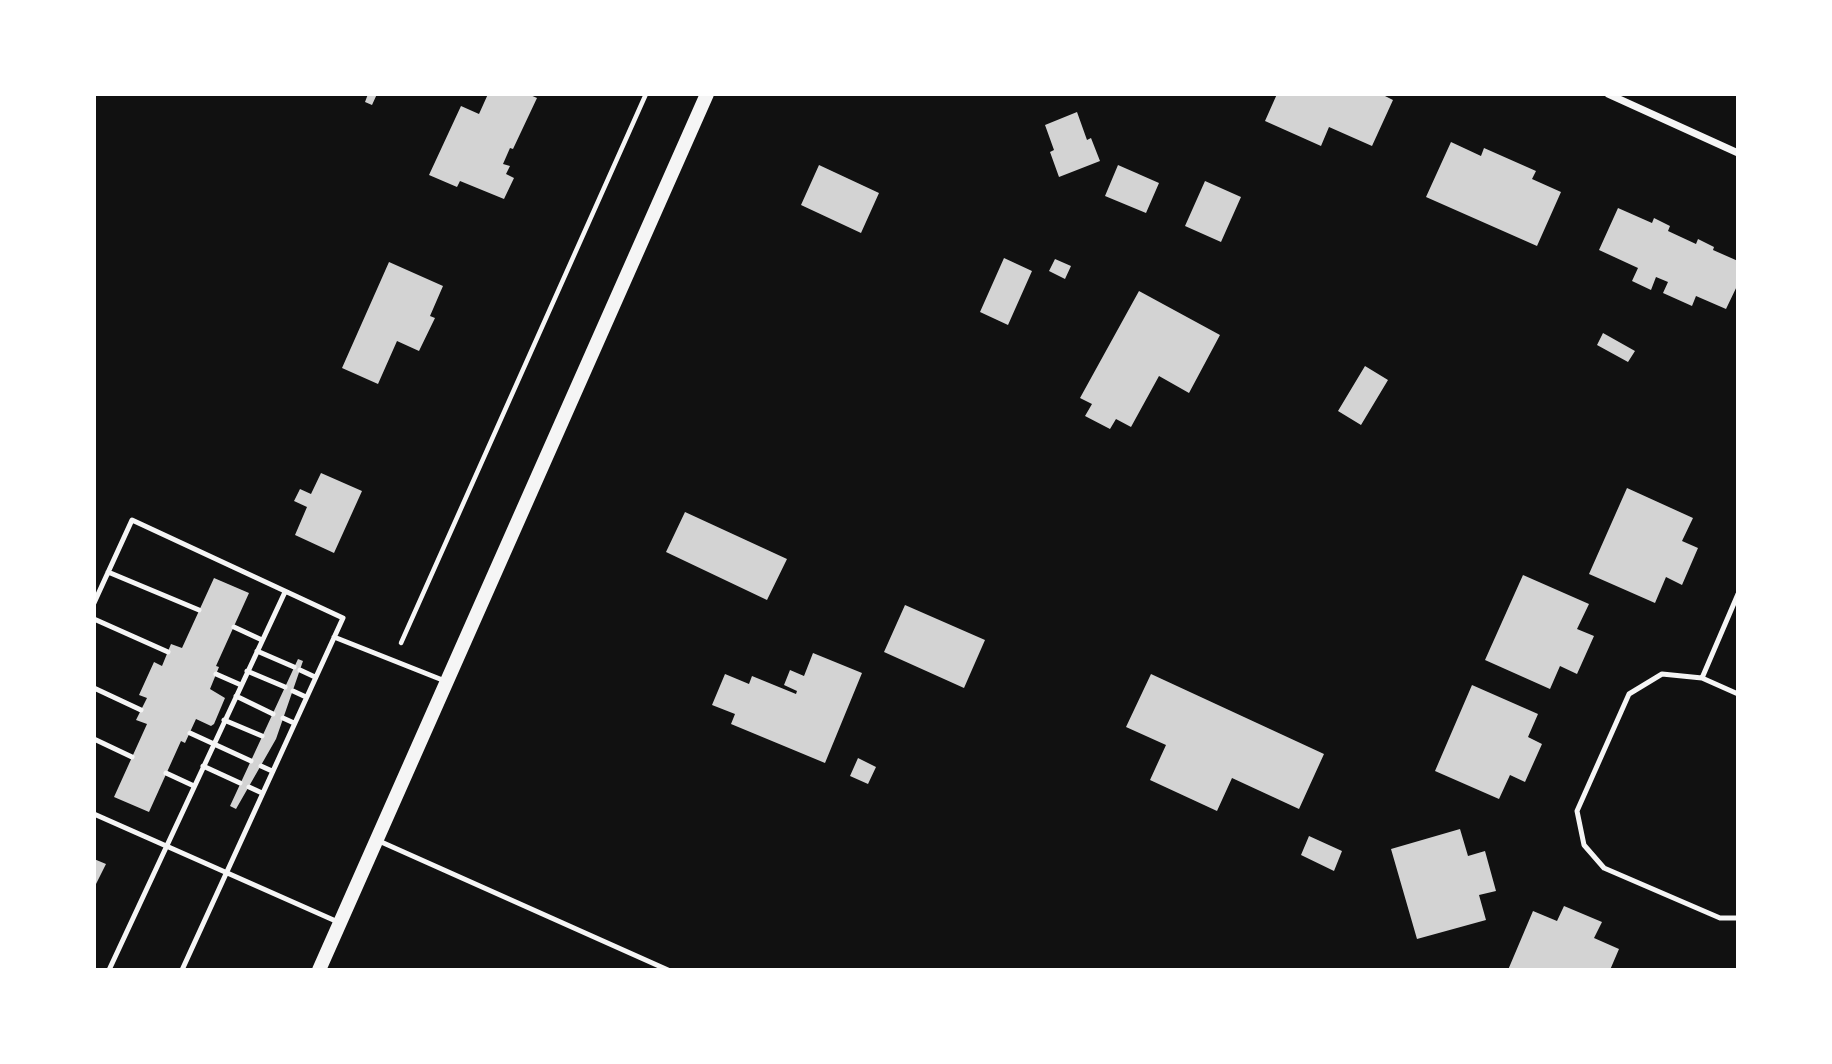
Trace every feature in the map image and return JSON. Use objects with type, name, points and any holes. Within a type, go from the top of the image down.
[{"type":"main road","points":[[319,970],[707,94]]},
{"type":"street","points":[[1608,94],[1738,153]]},
{"type":"lane","points":[[94,603],[132,520],[343,618],[182,970]]},
{"type":"lane","points":[[108,572],[199,610]]},
{"type":"lane","points":[[109,970],[285,592]]},
{"type":"lane","points":[[1702,678],[1738,594]]},
{"type":"lane","points":[[94,619],[168,652]]},
{"type":"lane","points":[[234,627],[262,640]]},
{"type":"lane","points":[[334,637],[446,681]]},
{"type":"lane","points":[[257,651],[294,667]]},
{"type":"lane","points":[[300,670],[316,677]]},
{"type":"lane","points":[[247,671],[285,687]]},
{"type":"lane","points":[[216,674],[241,685]]},
{"type":"lane","points":[[1738,694],[1702,678],[1662,674],[1629,694],[1577,811],[1584,845],[1604,868],[1720,918],[1738,918]]},
{"type":"lane","points":[[94,688],[141,710]]},
{"type":"lane","points":[[293,691],[306,697]]},
{"type":"lane","points":[[236,696],[273,713]]},
{"type":"lane","points":[[284,718],[294,723]]},
{"type":"lane","points":[[224,720],[262,736]]},
{"type":"lane","points":[[190,733],[251,761]]},
{"type":"lane","points":[[94,739],[132,757]]},
{"type":"lane","points":[[274,742],[283,746]]},
{"type":"lane","points":[[203,766],[240,783]]},
{"type":"lane","points":[[261,766],[272,771]]},
{"type":"lane","points":[[166,773],[194,786]]},
{"type":"lane","points":[[248,787],[261,793]]},
{"type":"lane","points":[[94,814],[339,923]]},
{"type":"lane","points":[[376,839],[667,970]]},
{"type":"path","points":[[401,643],[646,94]]},
{"type":"building","points":[[368,94],[377,94],[372,105],[365,102]]},
{"type":"building","points":[[488,94],[528,94],[537,98],[503,164],[510,166],[506,174],[514,178],[504,199],[460,181],[457,187],[429,175],[461,106],[479,114]]},
{"type":"building","points":[[1277,94],[1381,94],[1393,100],[1372,146],[1329,127],[1321,146],[1265,121]]},
{"type":"building","points":[[1077,112],[1087,140],[1091,138],[1100,161],[1059,177],[1050,152],[1054,150],[1045,125]]},
{"type":"building","points":[[1451,142],[1481,156],[1484,148],[1536,171],[1532,179],[1561,192],[1537,246],[1426,197]]},
{"type":"building","points":[[819,165],[879,193],[861,233],[801,205]]},
{"type":"building","points":[[1118,165],[1159,183],[1146,213],[1105,196]]},
{"type":"building","points":[[1205,181],[1241,197],[1221,242],[1185,226]]},
{"type":"building","points":[[1618,208],[1652,223],[1654,218],[1670,226],[1668,231],[1696,244],[1698,239],[1714,247],[1713,250],[1738,261],[1738,284],[1726,309],[1696,296],[1692,306],[1663,293],[1668,282],[1656,277],[1651,290],[1632,281],[1638,268],[1599,250]]},
{"type":"building","points":[[1004,258],[1032,271],[1008,325],[980,312]]},
{"type":"building","points":[[1055,259],[1071,266],[1065,279],[1049,271]]},
{"type":"building","points":[[389,262],[443,286],[430,316],[435,318],[419,351],[397,341],[378,384],[342,368]]},
{"type":"building","points":[[1139,291],[1220,335],[1189,393],[1159,376],[1131,427],[1116,419],[1110,429],[1085,416],[1092,404],[1080,398]]},
{"type":"building","points":[[1603,333],[1635,351],[1628,362],[1597,345]]},
{"type":"building","points":[[1365,366],[1388,380],[1361,425],[1338,411]]},
{"type":"building","points":[[321,473],[362,491],[334,553],[295,535],[307,507],[294,501],[300,489],[311,494]]},
{"type":"building","points":[[1627,488],[1693,518],[1682,541],[1698,548],[1682,585],[1666,577],[1655,603],[1589,574]]},
{"type":"building","points":[[685,512],[787,559],[767,600],[666,552]]},
{"type":"building","points":[[1523,575],[1589,604],[1577,629],[1594,636],[1577,674],[1560,666],[1550,689],[1485,660]]},
{"type":"building","points":[[214,578],[249,593],[216,666],[219,667],[210,689],[225,698],[214,724],[211,726],[196,719],[185,743],[181,741],[149,812],[114,797],[147,724],[136,720],[147,698],[139,695],[154,662],[162,666],[171,644],[182,648]]},
{"type":"building","points":[[905,605],[985,640],[964,688],[884,652]]},
{"type":"building","points":[[813,653],[862,673],[825,763],[731,724],[735,714],[712,705],[725,674],[749,684],[752,676],[796,694],[797,691],[784,685],[790,670],[804,676]]},
{"type":"building","points":[[298,659],[303,661],[276,739],[236,809],[230,806]]},
{"type":"building","points":[[1151,674],[1324,754],[1299,809],[1232,778],[1217,811],[1150,780],[1166,745],[1126,727]]},
{"type":"building","points":[[1472,685],[1538,714],[1528,737],[1542,744],[1525,782],[1510,775],[1499,799],[1435,771]]},
{"type":"building","points":[[858,758],[876,767],[868,784],[850,776]]},
{"type":"building","points":[[1460,829],[1468,856],[1485,851],[1496,891],[1479,895],[1486,920],[1417,939],[1391,849]]},
{"type":"building","points":[[1309,836],[1342,851],[1334,871],[1301,855]]},
{"type":"building","points":[[94,859],[106,864],[94,888]]},
{"type":"building","points":[[1564,906],[1602,922],[1594,938],[1619,949],[1610,970],[1508,970],[1533,911],[1557,921]]}]
